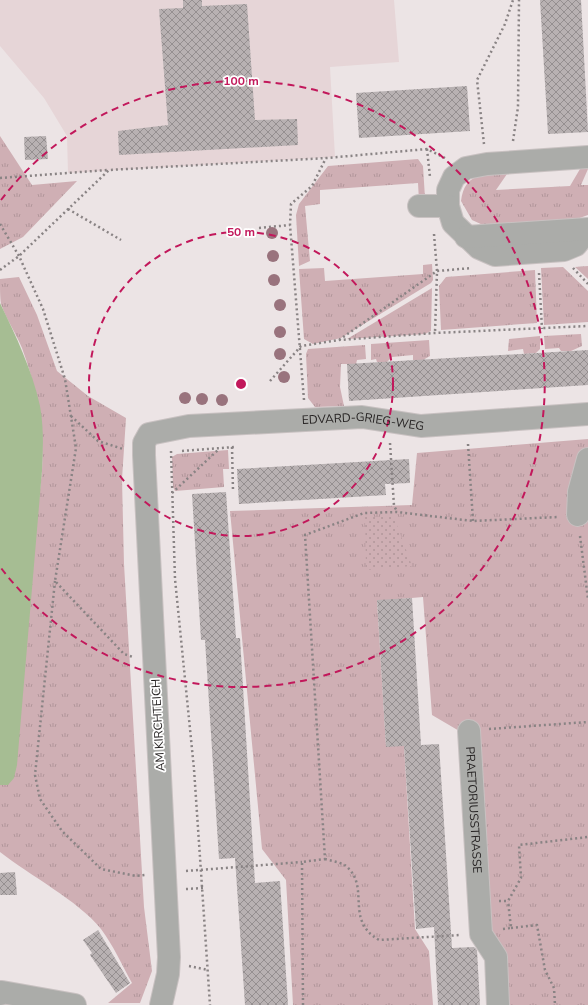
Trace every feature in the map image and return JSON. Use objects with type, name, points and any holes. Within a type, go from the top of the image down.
[{"type":"street","points":[[588,156],[477,166],[454,177],[448,190],[433,206],[479,248],[495,255],[564,250],[576,245],[588,229]]},
{"type":"street","points":[[466,237],[588,229]]},
{"type":"street","name":"EDVARD-GRIEG-WEG","points":[[144,443],[149,434],[189,426],[362,417],[421,426],[588,414]]},
{"type":"street","name":"AM KIRCHTEICH","points":[[144,443],[165,873],[168,974],[161,1005]]},
{"type":"street","points":[[578,516],[579,492],[588,459]]},
{"type":"street","name":"PRAETORIUSSTRASSE","points":[[469,731],[482,934],[496,957],[498,1005]]},
{"type":"street","points":[[0,994],[2,992],[75,1005]]},
{"type":"path","points":[[0,178],[109,170],[326,158],[427,149],[477,166],[477,80],[505,24],[513,0]]},
{"type":"path","points":[[509,163],[518,107],[519,0]]},
{"type":"path","points":[[427,149],[433,206],[437,271],[435,333]]},
{"type":"path","points":[[305,420],[301,346],[290,225],[291,204],[312,186],[326,158]]},
{"type":"path","points":[[0,270],[19,256],[109,170]]},
{"type":"path","points":[[68,209],[121,240]]},
{"type":"path","points":[[0,224],[19,256],[43,309],[65,379],[76,448],[55,581],[35,775],[40,799],[62,831],[101,869],[136,876]]},
{"type":"path","points":[[259,228],[290,225]]},
{"type":"path","points":[[537,252],[542,328]]},
{"type":"path","points":[[570,266],[588,284]]},
{"type":"path","points":[[339,340],[437,271]]},
{"type":"path","points":[[270,381],[301,346],[339,340],[435,333],[588,326]]},
{"type":"path","points":[[71,416],[98,440],[122,449]]},
{"type":"path","points":[[388,421],[394,506],[397,512]]},
{"type":"path","points":[[467,422],[473,521]]},
{"type":"path","points":[[210,1004],[202,870],[175,578],[170,451],[239,446]]},
{"type":"path","points":[[232,447],[233,492]]},
{"type":"path","points":[[172,493],[219,448]]},
{"type":"path","points":[[325,859],[305,535],[364,513],[397,512],[473,521],[578,516],[588,599]]},
{"type":"path","points":[[55,581],[124,654]]},
{"type":"path","name":"PRAETORIUSSTRASSE","points":[[469,731],[588,722]]},
{"type":"path","points":[[480,903],[508,901],[521,878],[519,845],[588,837]]},
{"type":"path","points":[[165,873],[325,859],[345,864],[356,877],[362,924],[369,934],[379,940],[482,934]]},
{"type":"path","points":[[302,862],[304,1005]]},
{"type":"path","points":[[511,928],[536,925],[545,970],[554,988],[554,1005]]},
{"type":"shaded area","points":[[0,0],[394,0],[399,62],[330,67],[335,157],[68,173],[67,136],[44,98],[0,46]]},
{"type":"shaded area","points":[[0,303],[18,341],[33,379],[40,406],[43,439],[42,471],[17,765],[14,778],[8,785],[0,785]]},
{"type":"green space","points":[[0,136],[32,185],[77,181],[23,237],[0,249]]},
{"type":"green space","points":[[418,159],[423,166],[425,198],[419,201],[418,183],[320,190],[320,204],[305,206],[310,261],[299,266],[296,215],[299,204],[328,166]]},
{"type":"green space","points":[[580,169],[588,169],[581,185],[588,185],[588,215],[574,220],[483,225],[472,220],[461,201],[466,185],[476,177],[483,175],[507,174],[496,190],[570,186]]},
{"type":"green space","points":[[432,264],[433,280],[431,283],[341,338],[313,344],[304,339],[299,269],[324,268],[325,281],[423,274],[423,265]]},
{"type":"green space","points":[[588,266],[588,279],[575,267]]},
{"type":"green space","points":[[563,267],[588,291],[588,322],[544,325],[541,268]]},
{"type":"green space","points":[[535,270],[537,323],[441,330],[439,286],[446,277]]},
{"type":"green space","points":[[19,277],[37,315],[57,371],[88,396],[126,418],[122,479],[124,564],[144,907],[152,971],[140,1003],[108,1003],[132,983],[101,929],[80,908],[67,898],[0,852],[0,785],[8,785],[42,471],[41,424],[32,378],[22,348],[1,304],[0,279]]},
{"type":"green space","points":[[432,288],[431,331],[425,334],[347,339]]},
{"type":"green space","points":[[581,334],[582,346],[571,351],[561,351],[559,348],[545,349],[544,336]]},
{"type":"green space","points":[[540,336],[540,349],[536,353],[524,354],[523,349],[508,351],[509,339]]},
{"type":"green space","points":[[429,340],[430,356],[423,360],[413,360],[413,355],[392,357],[387,362],[377,362],[376,359],[371,360],[371,344]]},
{"type":"green space","points":[[365,345],[366,359],[357,360],[356,364],[341,364],[340,387],[344,406],[315,407],[308,398],[306,354],[308,349]]},
{"type":"green space","points":[[588,439],[588,1005],[506,1005],[503,952],[486,918],[478,742],[432,715],[423,597],[377,601],[386,746],[404,746],[415,929],[429,951],[433,1005],[293,1005],[286,880],[262,849],[230,511],[412,505],[417,453]]},
{"type":"green space","points":[[228,450],[229,469],[223,469],[224,487],[175,491],[173,487],[172,457],[177,454]]},
{"type":"green space","points":[[365,517],[394,517],[412,566],[366,570]]},
{"type":"building","points":[[183,0],[202,0],[202,6],[247,4],[255,120],[297,119],[298,145],[119,155],[118,131],[168,125],[159,9],[183,8]]},
{"type":"building","points":[[540,0],[581,0],[588,132],[548,134]]},
{"type":"building","points":[[467,86],[470,131],[359,138],[356,93]]},
{"type":"building","points":[[46,136],[48,159],[25,160],[24,137]]},
{"type":"building","points":[[588,350],[588,385],[349,401],[347,364]]},
{"type":"building","points":[[409,459],[410,483],[385,484],[386,495],[239,504],[237,469]]},
{"type":"building","points":[[226,492],[236,638],[240,638],[255,883],[280,881],[288,1005],[245,1005],[235,858],[219,859],[205,640],[201,640],[192,494]]},
{"type":"building","points":[[412,598],[421,745],[439,744],[452,948],[474,947],[477,950],[480,1005],[438,1005],[434,927],[416,929],[404,746],[386,747],[377,600]]},
{"type":"building","points":[[15,872],[17,895],[0,895],[0,873]]},
{"type":"building","points":[[98,930],[130,983],[116,993],[90,955],[92,953],[83,940]]}]
